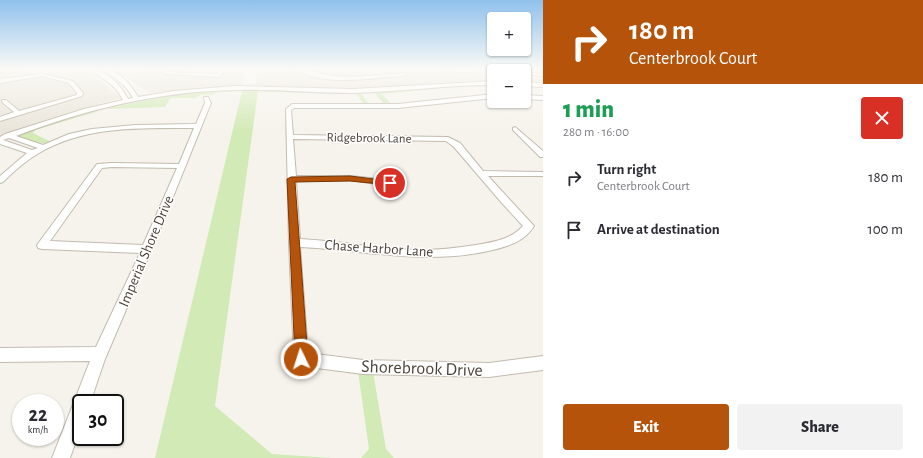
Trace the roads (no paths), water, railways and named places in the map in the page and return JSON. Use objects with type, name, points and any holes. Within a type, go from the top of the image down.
[{"type":"street","points":[[0,119],[79,96],[80,93],[77,89]]},
{"type":"street","points":[[119,89],[126,101]]},
{"type":"street","points":[[131,89],[137,99]]},
{"type":"street","points":[[0,139],[21,131],[126,101],[245,89]]},
{"type":"street","points":[[305,89],[362,91],[378,89]]},
{"type":"street","points":[[370,90],[375,96]]},
{"type":"street","points":[[362,91],[374,106]]},
{"type":"street","name":"Imperial Shore Drive","points":[[86,394],[101,354],[208,103],[207,94]]},
{"type":"street","points":[[294,243],[288,110],[292,106],[384,106],[487,97]]},
{"type":"street","points":[[531,97],[543,98]]},
{"type":"street","points":[[4,101],[18,113]]},
{"type":"street","points":[[379,101],[384,106]]},
{"type":"street","points":[[0,180],[17,164],[33,153],[43,147],[72,136],[123,127],[198,126]]},
{"type":"street","points":[[515,129],[543,155]]},
{"type":"street","points":[[0,132],[43,147]]},
{"type":"street","name":"Ridgebrook Lane","points":[[290,137],[448,138],[458,145],[481,173]]},
{"type":"street","points":[[0,142],[33,153]]},
{"type":"street","points":[[147,249],[42,245],[100,166],[182,166]]},
{"type":"street","points":[[481,173],[543,174]]},
{"type":"street","name":"Chase Harbor Lane","points":[[294,243],[338,245],[380,251],[428,253],[469,250],[502,243],[523,235],[529,226],[481,173]]},
{"type":"street","points":[[291,179],[350,178],[390,183]]},
{"type":"street","name":"Shorebrook Drive","points":[[294,243],[301,359],[363,367],[489,370],[543,363]]},
{"type":"street","points":[[0,355],[101,354]]},
{"type":"street","name":"Imperial Shore Drive","points":[[61,458],[72,430]]}]
